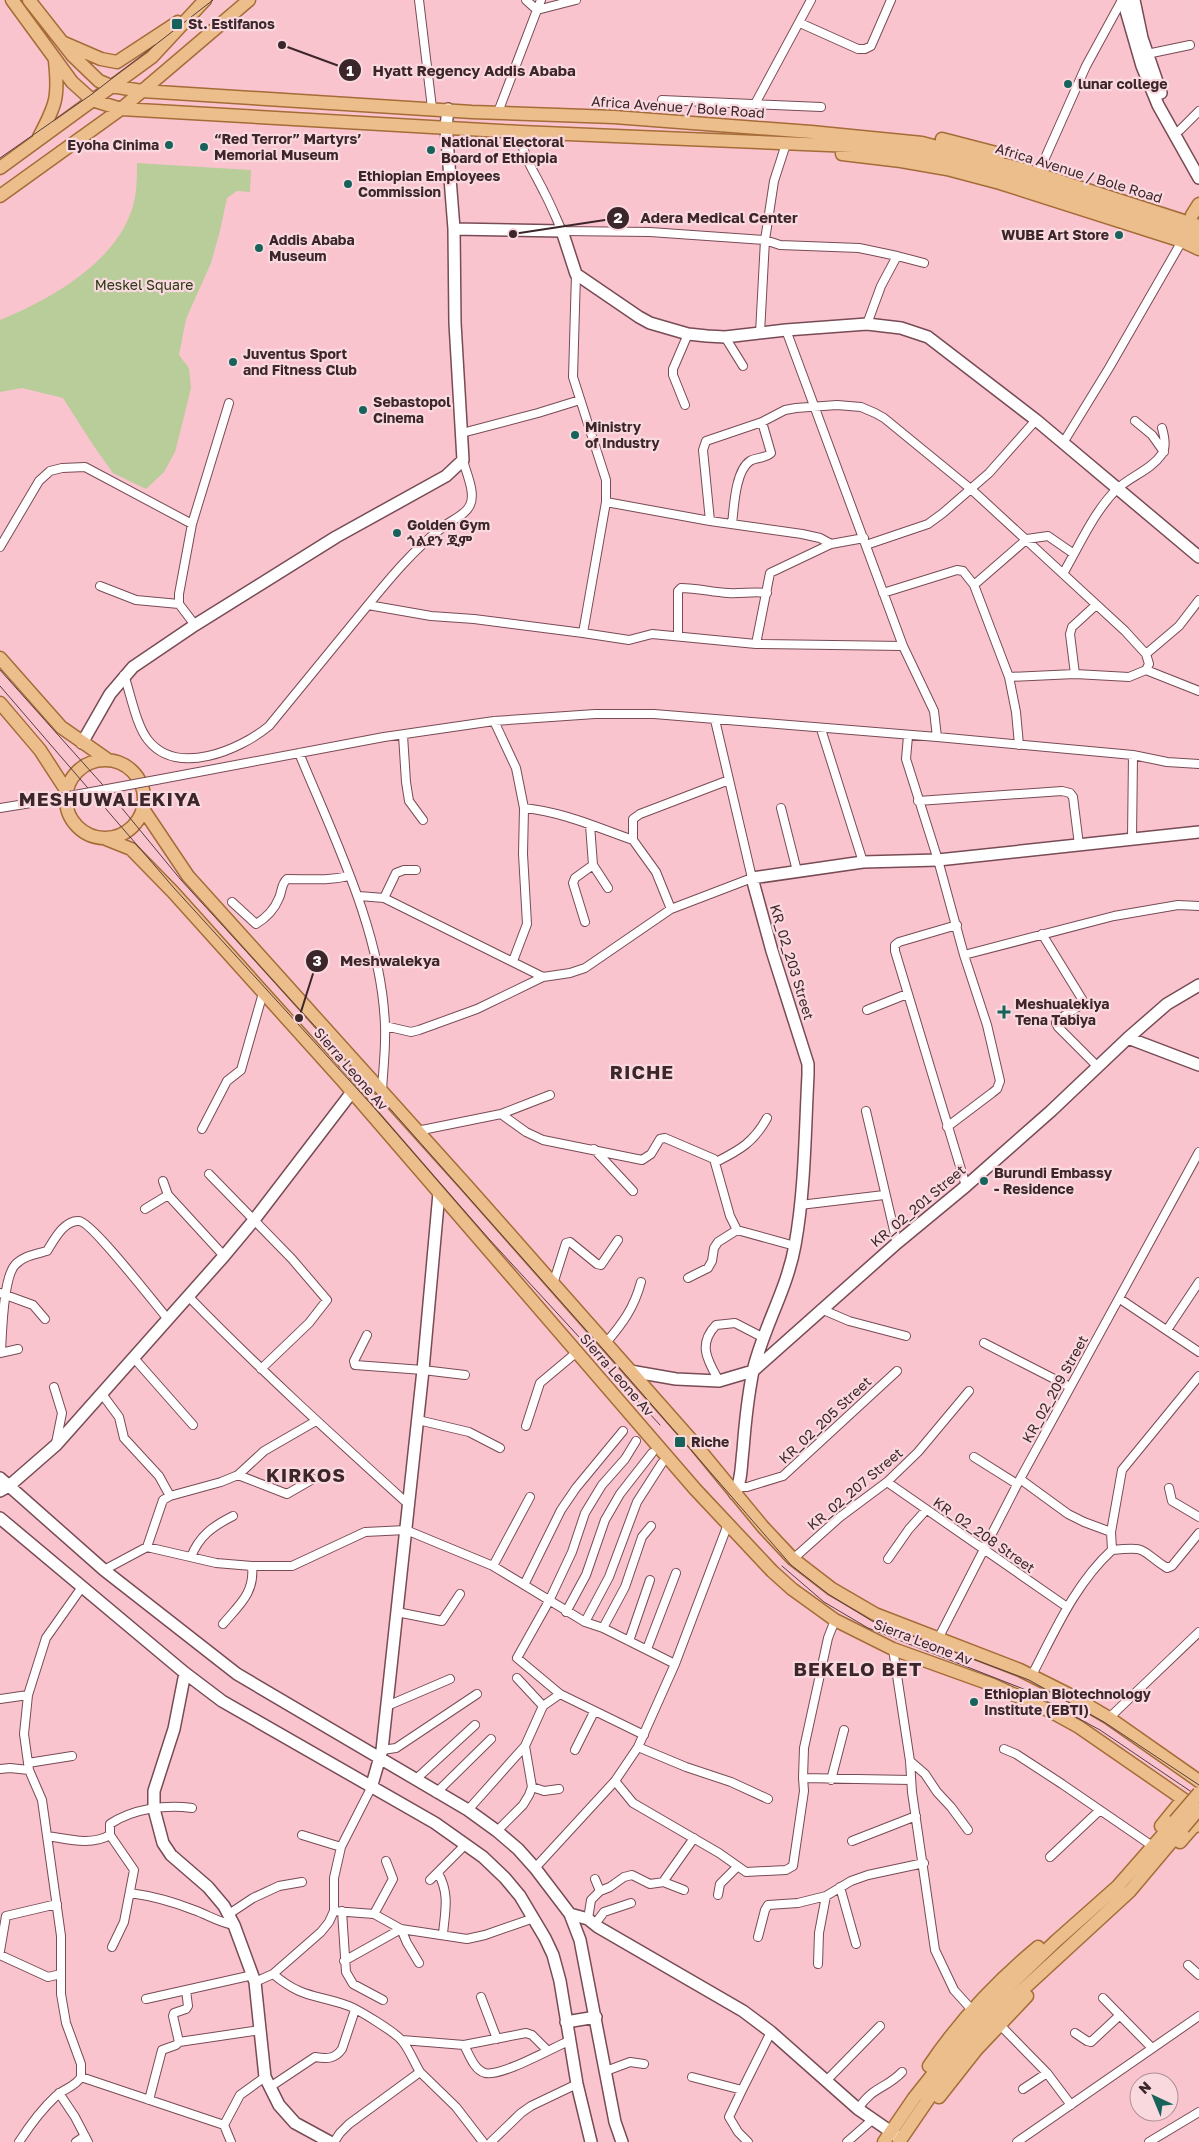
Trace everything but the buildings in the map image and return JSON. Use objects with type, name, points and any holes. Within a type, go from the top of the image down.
[{"type":"main road","points":[[12,0],[72,82],[92,100]]},
{"type":"main road","points":[[29,0],[80,64],[99,81],[111,86]]},
{"type":"main road","points":[[0,168],[152,57],[205,0]]},
{"type":"main road","points":[[0,196],[121,109],[249,0]]},
{"type":"main road","points":[[64,43],[110,62],[117,62],[192,12]]},
{"type":"main road","points":[[37,140],[53,112],[57,98],[55,59]]},
{"type":"main road","name":"Africa Avenue / Bole Road","points":[[111,86],[142,91],[764,128],[922,143],[1197,216]]},
{"type":"main road","points":[[296,118],[297,99]]},
{"type":"main road","name":"Africa Avenue / Bole Road","points":[[92,100],[121,109],[520,132],[876,147],[929,155],[974,166],[1046,187],[1199,237]]},
{"type":"main road","points":[[811,132],[822,126],[830,126],[923,136],[966,144],[1197,216]]},
{"type":"main road","points":[[764,128],[764,143]]},
{"type":"main road","points":[[811,145],[828,152],[947,169],[1000,183],[1182,241],[1199,249]]},
{"type":"main road","points":[[0,658],[61,727],[108,760],[124,765],[137,776],[144,792],[143,809],[138,820],[130,830],[119,836],[106,839],[92,837],[80,830],[70,818],[66,805],[66,790],[72,778],[82,768],[94,762],[108,760]]},
{"type":"main road","points":[[0,703],[40,750],[66,790]]},
{"type":"main road","name":"Sierra Leone Av","points":[[143,809],[188,876],[737,1490],[793,1559],[812,1575],[854,1604],[938,1640],[1032,1675],[1108,1718],[1196,1777]]},
{"type":"main road","name":"Sierra Leone Av","points":[[106,839],[131,849],[173,892],[352,1092],[728,1524],[772,1570],[834,1620],[893,1649],[993,1685],[1050,1711],[1079,1727],[1199,1810]]},
{"type":"main road","points":[[896,2139],[921,2111],[942,2079],[992,2018],[1130,1891],[1179,1825],[1199,1793]]},
{"type":"main road","points":[[896,2139],[919,2082],[939,2052],[972,2010],[1012,1969],[1124,1872],[1183,1799]]},
{"type":"main road","points":[[914,2098],[984,2010],[1056,1941],[1118,1886],[1179,1825],[1199,1810]]},
{"type":"main road","points":[[921,2111],[933,2104],[999,2024],[1062,1960],[1135,1896],[1193,1827],[1199,1825]]},
{"type":"street","points":[[419,0],[432,108]]},
{"type":"street","points":[[526,0],[537,10]]},
{"type":"street","points":[[498,112],[541,0]]},
{"type":"street","points":[[537,10],[576,0]]},
{"type":"street","points":[[755,104],[811,0]]},
{"type":"street","points":[[800,23],[858,49],[865,49],[871,46],[891,0]]},
{"type":"street","points":[[1042,168],[1086,66],[1122,0]]},
{"type":"street","points":[[1122,0],[1142,66],[1158,105],[1198,175]]},
{"type":"street","points":[[1134,0],[1147,54],[1162,96],[1199,160]]},
{"type":"street","points":[[1147,54],[1190,45]]},
{"type":"street","points":[[662,100],[821,107]]},
{"type":"street","points":[[124,676],[142,730],[148,741],[158,750],[190,760],[232,749],[253,739],[269,726],[368,605],[420,546],[443,526],[467,511],[472,497],[463,460],[455,323],[454,229],[446,127],[448,109]]},
{"type":"street","points":[[1180,130],[1199,111]]},
{"type":"street","points":[[520,132],[521,146],[525,159],[544,191],[562,231],[576,274],[573,378],[606,480],[606,502],[582,633]]},
{"type":"street","points":[[760,333],[765,240],[774,181],[786,144]]},
{"type":"street","points":[[454,229],[650,232],[765,240],[780,245],[859,248],[924,263]]},
{"type":"street","points":[[1063,443],[1109,368],[1182,241]]},
{"type":"street","points":[[867,324],[881,286],[896,256]]},
{"type":"street","points":[[576,274],[650,323],[688,334],[725,337],[867,324],[901,328],[928,337],[1036,420],[1199,557]]},
{"type":"street","points":[[786,330],[903,646],[934,711],[937,737]]},
{"type":"street","points":[[685,405],[673,375],[673,369],[688,334]]},
{"type":"street","points":[[725,337],[744,366]]},
{"type":"street","points":[[462,433],[580,400]]},
{"type":"street","points":[[195,625],[179,604],[179,594],[192,524],[229,402]]},
{"type":"street","points":[[710,521],[704,444],[706,441],[762,422],[785,410],[838,405],[861,407],[884,418],[972,490],[1064,572],[1146,654],[1148,664],[1146,670]]},
{"type":"street","points":[[756,644],[770,573],[831,544],[865,542],[928,524],[972,490],[1036,420]]},
{"type":"street","points":[[732,524],[742,470],[751,460],[765,457],[771,453],[762,422]]},
{"type":"street","points":[[1134,422],[1152,435],[1164,452]]},
{"type":"street","points":[[1064,572],[1102,508],[1118,489],[1148,468],[1164,452],[1165,441],[1162,428]]},
{"type":"street","points":[[82,743],[110,694],[133,667],[195,625],[336,538],[446,476],[463,460]]},
{"type":"street","points":[[0,547],[40,481],[50,471],[62,468],[85,467],[192,524]]},
{"type":"street","points":[[606,502],[710,521],[802,534],[820,538],[831,544]]},
{"type":"street","points":[[974,585],[1027,539],[1048,536],[1074,554]]},
{"type":"street","points":[[883,593],[957,570],[963,570],[974,585],[1009,677],[1016,712],[1018,745]]},
{"type":"street","points":[[100,586],[136,600],[179,604]]},
{"type":"street","points":[[678,636],[678,591],[681,588],[728,593],[755,591],[767,593]]},
{"type":"street","points":[[1146,654],[1179,626],[1199,600]]},
{"type":"street","points":[[368,605],[431,616],[474,619],[629,640],[652,634],[756,644],[903,646]]},
{"type":"street","points":[[1075,674],[1070,634],[1072,627],[1096,605]]},
{"type":"street","points":[[1009,677],[1075,674],[1130,677],[1146,670],[1199,691]]},
{"type":"street","points":[[0,808],[403,735],[494,721],[595,714],[654,714],[937,737],[1133,755],[1166,762],[1199,764]]},
{"type":"street","points":[[715,720],[752,878]]},
{"type":"street","points":[[494,721],[516,768],[524,808],[523,854],[526,924],[513,961]]},
{"type":"street","points":[[821,729],[864,862]]},
{"type":"street","points":[[403,735],[409,801],[423,820]]},
{"type":"street","points":[[908,736],[906,759],[938,860],[964,956],[987,1025],[1000,1081],[992,1093],[947,1127]]},
{"type":"street","points":[[299,753],[359,896],[380,979],[385,1026],[382,1093]]},
{"type":"street","points":[[1132,839],[1133,755]]},
{"type":"street","points":[[671,909],[656,872],[633,840],[631,823],[636,816],[729,780]]},
{"type":"street","points":[[918,801],[1062,791],[1070,793],[1073,797],[1079,845]]},
{"type":"street","points":[[524,808],[573,817],[590,826],[633,840]]},
{"type":"street","points":[[781,808],[797,871]]},
{"type":"street","points":[[590,826],[593,865],[608,888]]},
{"type":"street","points":[[385,1026],[411,1032],[419,1030],[477,1009],[543,977],[570,973],[585,968],[671,909],[752,878],[864,862],[938,860],[1199,832]]},
{"type":"street","points":[[585,922],[573,881],[593,865]]},
{"type":"street","points":[[384,898],[396,873],[404,870],[416,870]]},
{"type":"street","points":[[232,902],[256,924],[273,908],[287,879],[316,881],[349,876]]},
{"type":"street","name":"KR_02_203 Street","points":[[737,1490],[753,1370],[783,1291],[795,1246],[800,1205],[808,1064],[772,952],[752,878]]},
{"type":"street","points":[[359,896],[384,898],[543,977]]},
{"type":"street","points":[[964,956],[1114,916],[1178,905],[1199,906]]},
{"type":"street","points":[[957,926],[899,942],[895,945],[907,994],[966,1186]]},
{"type":"street","points":[[1042,934],[1082,998],[1082,1004],[1056,1023],[1098,1067]]},
{"type":"street","name":"KR_02_201 Street","points":[[630,1371],[676,1379],[720,1381],[753,1370],[897,1243],[1052,1112],[1128,1038],[1167,1004],[1199,985]]},
{"type":"street","points":[[202,1128],[227,1081],[241,1070],[253,1034],[263,994]]},
{"type":"street","points":[[867,1010],[907,994]]},
{"type":"street","points":[[1128,1038],[1199,1065]]},
{"type":"street","points":[[352,1092],[254,1220],[224,1256],[132,1357],[102,1394],[56,1445],[3,1485],[104,1570],[236,1674],[381,1754],[436,1793],[468,1810],[518,1849],[570,1914],[580,1940],[615,2122],[622,2142]]},
{"type":"street","points":[[417,1131],[501,1114],[550,1095]]},
{"type":"street","points":[[866,1111],[884,1195],[897,1243]]},
{"type":"street","points":[[501,1114],[526,1132],[543,1140],[642,1160],[651,1154],[662,1138],[714,1159],[730,1216],[738,1230],[795,1246]]},
{"type":"street","points":[[716,1162],[752,1141],[760,1132],[767,1118]]},
{"type":"street","points":[[594,1149],[633,1191]]},
{"type":"street","name":"KR_02_209 Street","points":[[938,1640],[1019,1481],[1197,1163],[1199,1152]]},
{"type":"street","points":[[209,1174],[292,1259],[327,1300],[309,1323],[261,1369]]},
{"type":"street","points":[[163,1181],[168,1195],[224,1256]]},
{"type":"street","points":[[383,2000],[353,1984],[346,1972],[334,1878],[341,1847],[372,1788],[381,1754],[418,1420],[439,1193]]},
{"type":"street","points":[[145,1209],[168,1195]]},
{"type":"street","points":[[800,1205],[884,1195]]},
{"type":"street","points":[[18,1349],[1,1353],[3,1294],[12,1268],[27,1257],[47,1251],[56,1236],[68,1224],[77,1220],[84,1222],[108,1246],[167,1318]]},
{"type":"street","points":[[688,1278],[708,1268],[712,1260],[714,1248],[718,1242],[738,1230]]},
{"type":"street","points":[[552,1284],[566,1243],[570,1242],[597,1264],[601,1265],[618,1240]]},
{"type":"street","points":[[605,1344],[622,1325],[636,1300],[641,1282]]},
{"type":"street","points":[[1167,1330],[1199,1282]]},
{"type":"street","points":[[3,1294],[33,1304],[45,1319]]},
{"type":"street","points":[[188,1296],[316,1422],[408,1504]]},
{"type":"street","points":[[1120,1299],[1199,1352]]},
{"type":"street","points":[[821,1309],[849,1321],[906,1336]]},
{"type":"street","points":[[720,1381],[707,1358],[705,1346],[709,1333],[716,1325],[735,1323],[764,1338]]},
{"type":"street","points":[[366,1335],[354,1361],[355,1365],[465,1375]]},
{"type":"street","points":[[984,1343],[1070,1387]]},
{"type":"street","points":[[526,1426],[540,1383],[577,1352]]},
{"type":"street","points":[[132,1357],[194,1425]]},
{"type":"street","name":"KR_02_205 Street","points":[[737,1490],[783,1476],[897,1371]]},
{"type":"street","points":[[1112,1550],[1111,1532],[1122,1470],[1199,1376]]},
{"type":"street","points":[[54,1387],[62,1413],[56,1445]]},
{"type":"street","name":"KR_02_207 Street","points":[[793,1559],[840,1517],[887,1482],[918,1452],[968,1391]]},
{"type":"street","points":[[102,1394],[120,1417],[124,1438],[159,1476],[170,1496]]},
{"type":"street","points":[[418,1420],[469,1432],[500,1448]]},
{"type":"street","points":[[147,1547],[163,1500],[170,1496],[221,1482],[238,1475],[264,1451],[316,1422]]},
{"type":"street","points":[[524,1585],[561,1510],[576,1488],[623,1431]]},
{"type":"street","points":[[636,1441],[625,1459],[602,1485],[585,1513],[572,1552],[549,1601],[517,1658],[560,1694],[594,1712],[644,1734]]},
{"type":"street","points":[[566,1612],[586,1575],[605,1520],[620,1494],[652,1452]]},
{"type":"street","points":[[974,1457],[1019,1481],[1068,1514],[1111,1532]]},
{"type":"street","points":[[585,1622],[609,1577],[637,1502],[662,1463]]},
{"type":"street","points":[[238,1475],[287,1494],[313,1479]]},
{"type":"street","name":"KR_02_208 Street","points":[[887,1482],[1067,1607]]},
{"type":"street","points":[[1169,1488],[1172,1501],[1199,1517]]},
{"type":"street","points":[[492,1566],[530,1497]]},
{"type":"street","points":[[888,1559],[926,1510]]},
{"type":"street","points":[[191,1557],[195,1545],[205,1533],[215,1524],[233,1516]]},
{"type":"street","points":[[0,1518],[184,1673],[222,1701],[435,1823],[466,1844],[505,1878],[520,1896],[534,1918],[553,1955],[560,1981],[577,2084],[591,2142]]},
{"type":"street","points":[[535,1868],[615,1781],[638,1747],[675,1664],[728,1524]]},
{"type":"street","points":[[603,1628],[625,1587],[642,1538],[651,1526]]},
{"type":"street","points":[[104,1570],[147,1547],[216,1563],[252,1566],[292,1566],[365,1532],[406,1530],[492,1566],[566,1612],[675,1664]]},
{"type":"street","points":[[1032,1675],[1067,1607],[1088,1576],[1112,1550],[1138,1548],[1144,1550],[1167,1568],[1172,1566],[1199,1533]]},
{"type":"street","points":[[224,1624],[249,1593],[253,1577],[252,1566]]},
{"type":"street","points":[[647,1650],[676,1573]]},
{"type":"street","points":[[629,1641],[650,1580]]},
{"type":"street","points":[[19,2142],[43,2109],[59,2093],[72,2087],[81,2076],[81,2064],[64,2014],[61,1994],[61,1936],[42,1800],[29,1767],[24,1734],[28,1696],[46,1638],[82,1587]]},
{"type":"street","points":[[397,1612],[442,1622],[460,1594]]},
{"type":"street","points":[[615,1781],[633,1803],[719,1853],[738,1867],[752,1873],[786,1870],[793,1866],[804,1791],[804,1748],[828,1638],[834,1620]]},
{"type":"street","points":[[1108,1718],[1199,1632]]},
{"type":"street","points":[[893,1649],[935,1950],[954,1990],[972,2010]]},
{"type":"street","points":[[184,1673],[174,1730],[154,1791],[154,1809],[163,1843],[171,1855],[208,1887],[229,1914],[234,1925],[254,1978],[267,2082],[278,2105],[290,2119],[330,2142]]},
{"type":"street","points":[[517,1678],[543,1706]]},
{"type":"street","points":[[387,1706],[450,1679]]},
{"type":"street","points":[[381,1754],[396,1748],[477,1694]]},
{"type":"street","points":[[468,1810],[525,1746],[543,1706],[560,1694]]},
{"type":"street","points":[[0,1699],[28,1696]]},
{"type":"street","points":[[575,1750],[594,1712]]},
{"type":"street","points":[[416,1780],[475,1726]]},
{"type":"street","points":[[831,1780],[844,1730]]},
{"type":"street","points":[[436,1793],[491,1738]]},
{"type":"street","points":[[497,1831],[523,1805],[532,1787],[525,1746]]},
{"type":"street","points":[[638,1747],[686,1768],[731,1782],[768,1799]]},
{"type":"street","points":[[1004,1749],[1016,1754],[1148,1844]]},
{"type":"street","points":[[0,1770],[29,1767],[72,1756]]},
{"type":"street","points":[[910,1761],[924,1774],[968,1830]]},
{"type":"street","points":[[803,1778],[911,1780]]},
{"type":"street","points":[[532,1787],[544,1791],[559,1789]]},
{"type":"street","points":[[112,1947],[124,1922],[134,1870],[110,1835],[110,1824],[123,1815],[175,1806],[192,1808]]},
{"type":"street","points":[[1050,1857],[1100,1810]]},
{"type":"street","points":[[852,1840],[916,1816]]},
{"type":"street","points":[[48,1836],[83,1841],[102,1840],[110,1835]]},
{"type":"street","points":[[302,1835],[341,1847]]},
{"type":"street","points":[[664,1882],[694,1838]]},
{"type":"street","points":[[430,1880],[466,1844]]},
{"type":"street","points":[[374,1914],[393,1879],[386,1861]]},
{"type":"street","points":[[758,1937],[765,1910],[768,1906],[798,1903],[826,1896],[840,1887],[868,1875],[924,1863]]},
{"type":"street","points":[[718,1895],[720,1884],[738,1867]]},
{"type":"street","points":[[438,1872],[444,1883],[446,1895],[443,1934]]},
{"type":"street","points":[[594,1923],[591,1900],[600,1891],[610,1887],[624,1877],[632,1875],[650,1884],[664,1882],[684,1890]]},
{"type":"street","points":[[595,1879],[600,1891]]},
{"type":"street","points":[[229,1914],[253,1898],[279,1886],[302,1882]]},
{"type":"street","points":[[840,1887],[856,1944]]},
{"type":"street","points":[[130,1893],[153,1896],[195,1910],[225,1924],[234,1925]]},
{"type":"street","points":[[818,1964],[819,1933],[826,1896]]},
{"type":"street","points":[[580,1940],[604,1912],[631,1903]]},
{"type":"street","points":[[0,1951],[6,1916],[56,1904]]},
{"type":"street","points":[[338,1911],[374,1914],[401,1929],[443,1934],[460,1939],[474,1939],[534,1918]]},
{"type":"street","points":[[146,1999],[273,1974],[321,1932],[338,1911]]},
{"type":"street","points":[[570,1914],[594,1923],[743,2011],[771,2032],[858,2110],[896,2139]]},
{"type":"street","points":[[344,1961],[401,1929]]},
{"type":"street","points":[[401,1929],[419,1963]]},
{"type":"street","points":[[0,1955],[48,1977],[61,1974]]},
{"type":"street","points":[[1188,1965],[1199,1975]]},
{"type":"street","points":[[273,1974],[297,1991],[309,1996],[343,2004],[355,2010],[402,2040],[464,2045],[526,2033],[532,2035],[548,2050]]},
{"type":"street","points":[[178,2042],[173,2016],[174,2013],[188,2006],[186,1990]]},
{"type":"street","points":[[481,1997],[497,2039]]},
{"type":"street","points":[[1103,1998],[1152,2048]]},
{"type":"street","points":[[224,2125],[240,2095],[315,2057],[328,2059],[338,2054],[342,2049],[355,2010]]},
{"type":"street","points":[[1075,2033],[1091,2042],[1120,2015]]},
{"type":"street","points":[[566,2022],[596,2016]]},
{"type":"street","points":[[1017,2142],[1199,2016]]},
{"type":"street","points":[[999,2024],[1048,2072],[1071,2104]]},
{"type":"street","points":[[826,2081],[880,2026]]},
{"type":"street","points":[[149,2100],[162,2050],[176,2045],[178,2042],[260,2030]]},
{"type":"street","points":[[748,2142],[738,2132],[729,2118],[771,2032]]},
{"type":"street","points":[[402,2040],[420,2072],[456,2107],[483,2142]]},
{"type":"street","points":[[464,2045],[474,2065],[485,2073],[510,2069],[569,2041]]},
{"type":"street","points":[[606,2071],[630,2062],[644,2064]]},
{"type":"street","points":[[334,2142],[340,2132],[349,2124],[420,2072]]},
{"type":"street","points":[[858,2110],[871,2093],[879,2087],[894,2081],[902,2072]]},
{"type":"street","points":[[1023,2088],[1048,2072]]},
{"type":"street","points":[[81,2076],[224,2125],[231,2142]]},
{"type":"street","points":[[692,2077],[742,2090]]},
{"type":"street","points":[[492,2142],[526,2110],[577,2084]]},
{"type":"street","points":[[59,2093],[87,2139],[76,2142]]},
{"type":"street","points":[[1150,2142],[1159,2140],[1199,2112]]},
{"type":"street","points":[[847,2142],[872,2120]]},
{"type":"green space","name":"Meskel Square","points":[[137,163],[251,170],[250,192],[237,191],[227,198],[211,263],[186,319],[179,355],[189,368],[191,388],[175,452],[164,472],[146,489],[113,473],[63,398],[22,388],[0,392],[0,320],[58,291],[94,264],[109,248],[122,231],[133,206]]},
{"type":"tram line","points":[[0,158],[92,94],[213,0]]},
{"type":"tram line","points":[[0,670],[102,784],[181,880],[377,1094],[791,1565],[828,1594],[872,1621],[1029,1680],[1104,1722],[1199,1785]]},
{"type":"tram line","points":[[0,686],[174,888],[370,1103],[489,1239],[660,1425]]},
{"type":"tram line","points":[[782,1566],[824,1602],[868,1628],[1026,1690],[1100,1730],[1199,1797]]},
{"type":"place","name":"St. Estifanos","points":[[177,24]]},
{"type":"place","name":"Hyatt Regency Addis Ababa","points":[[282,45]]},
{"type":"place","name":"lunar college","points":[[1068,84]]},
{"type":"place","name":"Eyoha Cinima","points":[[169,145]]},
{"type":"place","name":"“Red Terror” Martyrs’ Memorial Museum","points":[[204,147]]},
{"type":"place","name":"National Electoral Board of Ethiopia","points":[[431,150]]},
{"type":"place","name":"Ethiopian Employees Commission","points":[[348,184]]},
{"type":"place","name":"Adera Medical Center","points":[[513,234]]},
{"type":"place","name":"WUBE Art Store","points":[[1119,235]]},
{"type":"place","name":"Addis Ababa Museum","points":[[259,248]]},
{"type":"place","name":"Juventus Sport and Fitness Club","points":[[233,362]]},
{"type":"place","name":"Sebastopol Cinema","points":[[363,410]]},
{"type":"place","name":"Ministry of Industry","points":[[575,435]]},
{"type":"place","name":"Golden Gym ጎልደን ጂም","points":[[397,533]]},
{"type":"place","name":"Meshualekiya Tena Tabiya","points":[[1004,1012]]},
{"type":"place","name":"Meshwalekya","points":[[299,1018]]},
{"type":"place","name":"Burundi Embassy - Residence","points":[[984,1181]]},
{"type":"place","name":"Riche","points":[[680,1442]]},
{"type":"place","name":"Ethiopian Biotechnology Institute (EBTI)","points":[[974,1702]]},
{"type":"district","name":"MESHUWALEKIYA","points":[[110,799]]},
{"type":"district","name":"RICHE","points":[[642,1072]]},
{"type":"district","name":"KIRKOS","points":[[306,1475]]},
{"type":"district","name":"BEKELO BET","points":[[858,1669]]}]
